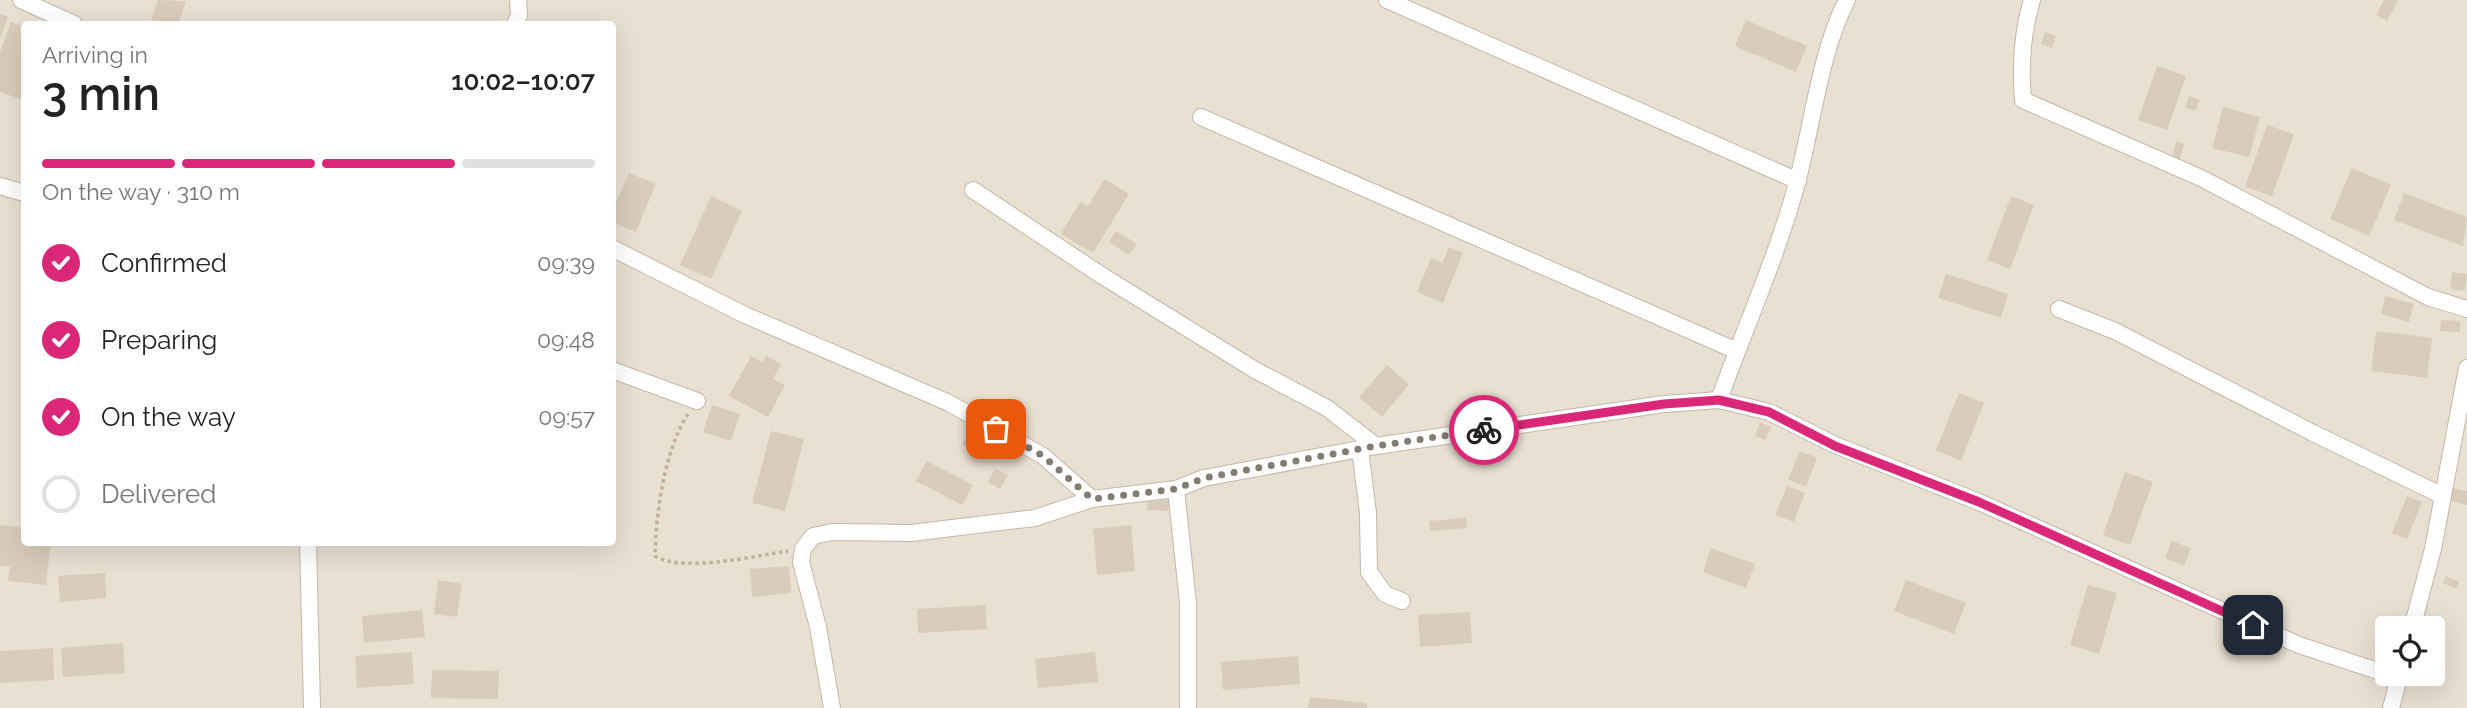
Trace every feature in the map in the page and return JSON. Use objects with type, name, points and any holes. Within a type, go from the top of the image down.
[{"type":"street","points":[[21,0],[67,21]]},
{"type":"street","points":[[516,21],[519,15],[518,0]]},
{"type":"street","points":[[1387,0],[1798,180]]},
{"type":"street","points":[[2032,0],[2024,25],[2020,74],[2023,100],[2143,150],[2428,297],[2467,309]]},
{"type":"street","points":[[1719,400],[1773,257],[1798,180],[1841,2]]},
{"type":"street","points":[[1201,117],[1737,351]]},
{"type":"street","points":[[973,190],[1101,275],[1255,370],[1328,408],[1368,448],[1369,572],[1385,594],[1402,601]]},
{"type":"street","points":[[1,192],[21,193]]},
{"type":"street","points":[[616,250],[745,315],[949,402],[1043,456],[1092,499]]},
{"type":"street","points":[[2059,309],[2115,331],[2313,433],[2443,496]]},
{"type":"street","points":[[2415,616],[2443,496],[2467,368]]},
{"type":"street","points":[[616,371],[697,401]]},
{"type":"street","points":[[832,708],[818,627],[801,562],[803,549],[813,536],[832,532],[911,533],[1023,519],[1092,499],[1176,489],[1204,478],[1368,448],[1664,404],[1719,400],[1769,412],[1835,446],[1979,502],[2299,645],[2375,668]]},
{"type":"street","points":[[1176,489],[1188,603],[1188,708]]},
{"type":"street","points":[[308,546],[312,708]]},
{"type":"street","points":[[2391,708],[2397,686]]},
{"type":"path","points":[[697,401],[682,424],[662,490],[656,519],[655,556],[664,562],[689,564],[803,549]]},
{"type":"shaded area","points":[[0,0],[2467,0],[2467,708],[0,708]]},
{"type":"building","points":[[158,0],[186,1],[179,21],[151,21]]},
{"type":"building","points":[[2384,0],[2398,0],[2387,21],[2376,15]]},
{"type":"building","points":[[0,14],[8,17],[0,38]]},
{"type":"building","points":[[1746,20],[1807,46],[1796,72],[1735,46]]},
{"type":"building","points":[[11,22],[21,26],[21,99],[0,92],[0,52]]},
{"type":"building","points":[[2045,32],[2056,36],[2052,48],[2041,44]]},
{"type":"building","points":[[2157,66],[2186,76],[2167,130],[2138,120]]},
{"type":"building","points":[[2189,96],[2200,100],[2195,111],[2185,107]]},
{"type":"building","points":[[2223,107],[2260,117],[2249,157],[2212,148]]},
{"type":"building","points":[[2267,125],[2294,134],[2272,196],[2245,187]]},
{"type":"building","points":[[2176,141],[2184,144],[2180,159],[2172,157]]},
{"type":"building","points":[[2352,168],[2391,185],[2369,236],[2330,219]]},
{"type":"building","points":[[629,173],[656,184],[636,232],[616,224],[616,202]]},
{"type":"building","points":[[1105,179],[1129,194],[1093,253],[1061,234],[1080,202],[1088,206]]},
{"type":"building","points":[[2404,193],[2467,217],[2463,246],[2394,220]]},
{"type":"building","points":[[711,196],[742,211],[711,279],[680,265]]},
{"type":"building","points":[[2011,196],[2034,205],[2010,269],[1987,260]]},
{"type":"building","points":[[1116,231],[1137,244],[1129,255],[1109,242]]},
{"type":"building","points":[[1449,247],[1463,253],[1443,303],[1417,292],[1431,258],[1442,263]]},
{"type":"building","points":[[2452,272],[2467,274],[2465,291],[2450,289]]},
{"type":"building","points":[[1946,274],[2008,294],[2001,318],[1938,298]]},
{"type":"building","points":[[2385,296],[2414,304],[2409,322],[2381,314]]},
{"type":"building","points":[[2441,320],[2460,321],[2460,332],[2440,331]]},
{"type":"building","points":[[2376,331],[2432,338],[2427,378],[2371,371]]},
{"type":"building","points":[[751,356],[763,362],[766,356],[781,364],[773,379],[785,385],[768,417],[729,396]]},
{"type":"building","points":[[1387,365],[1409,384],[1382,417],[1359,397]]},
{"type":"building","points":[[1959,393],[1984,403],[1961,461],[1936,450]]},
{"type":"building","points":[[712,405],[740,414],[731,441],[703,432]]},
{"type":"building","points":[[1760,422],[1771,427],[1765,440],[1755,436]]},
{"type":"building","points":[[973,426],[990,436],[980,454],[962,444]]},
{"type":"building","points":[[771,431],[804,439],[785,511],[752,503]]},
{"type":"building","points":[[1800,451],[1817,458],[1806,487],[1788,479]]},
{"type":"building","points":[[927,461],[973,485],[962,505],[916,481]]},
{"type":"building","points":[[995,468],[1008,475],[1000,489],[988,482]]},
{"type":"building","points":[[2125,472],[2153,482],[2130,545],[2103,535]]},
{"type":"building","points":[[1787,486],[1805,493],[1794,522],[1775,515]]},
{"type":"building","points":[[2452,488],[2467,491],[2467,505],[2449,501]]},
{"type":"building","points":[[2407,496],[2422,502],[2407,539],[2392,533]]},
{"type":"building","points":[[1147,500],[1169,500],[1168,511],[1147,510]]},
{"type":"building","points":[[1466,518],[1467,528],[1430,531],[1429,521]]},
{"type":"building","points":[[0,525],[21,528],[21,546],[51,546],[46,585],[8,581],[10,567],[0,566]]},
{"type":"building","points":[[1131,525],[1135,571],[1097,575],[1093,529]]},
{"type":"building","points":[[2172,541],[2191,548],[2184,566],[2165,558]]},
{"type":"building","points":[[1711,548],[1755,564],[1746,588],[1703,572]]},
{"type":"building","points":[[789,566],[791,593],[752,597],[750,569]]},
{"type":"building","points":[[105,573],[106,598],[60,602],[58,576]]},
{"type":"building","points":[[2446,576],[2459,582],[2456,589],[2443,583]]},
{"type":"building","points":[[438,580],[462,584],[457,617],[434,614]]},
{"type":"building","points":[[1906,580],[1966,603],[1954,634],[1894,611]]},
{"type":"building","points":[[2088,585],[2117,593],[2099,654],[2070,645]]},
{"type":"building","points":[[985,605],[987,629],[918,633],[917,609]]},
{"type":"building","points":[[422,610],[425,637],[364,643],[362,616]]},
{"type":"building","points":[[1470,612],[1472,643],[1420,647],[1418,615]]},
{"type":"building","points":[[123,643],[125,673],[63,677],[61,648]]},
{"type":"building","points":[[53,648],[54,680],[0,683],[0,651]]},
{"type":"building","points":[[412,652],[414,684],[357,688],[355,656]]},
{"type":"building","points":[[1095,652],[1098,682],[1038,688],[1035,659]]},
{"type":"building","points":[[1298,656],[1300,684],[1223,690],[1221,662]]},
{"type":"building","points":[[432,670],[499,671],[498,699],[431,698]]},
{"type":"building","points":[[1310,697],[1367,703],[1367,708],[1308,708]]},
{"type":"way so far","points":[[996,429],[1043,456],[1092,499],[1176,489],[1204,478],[1376,446],[1484,430]]},
{"type":"route","points":[[1484,430],[1664,404],[1719,400],[1769,412],[1835,446],[1898,468],[1979,502],[2253,625]]}]
